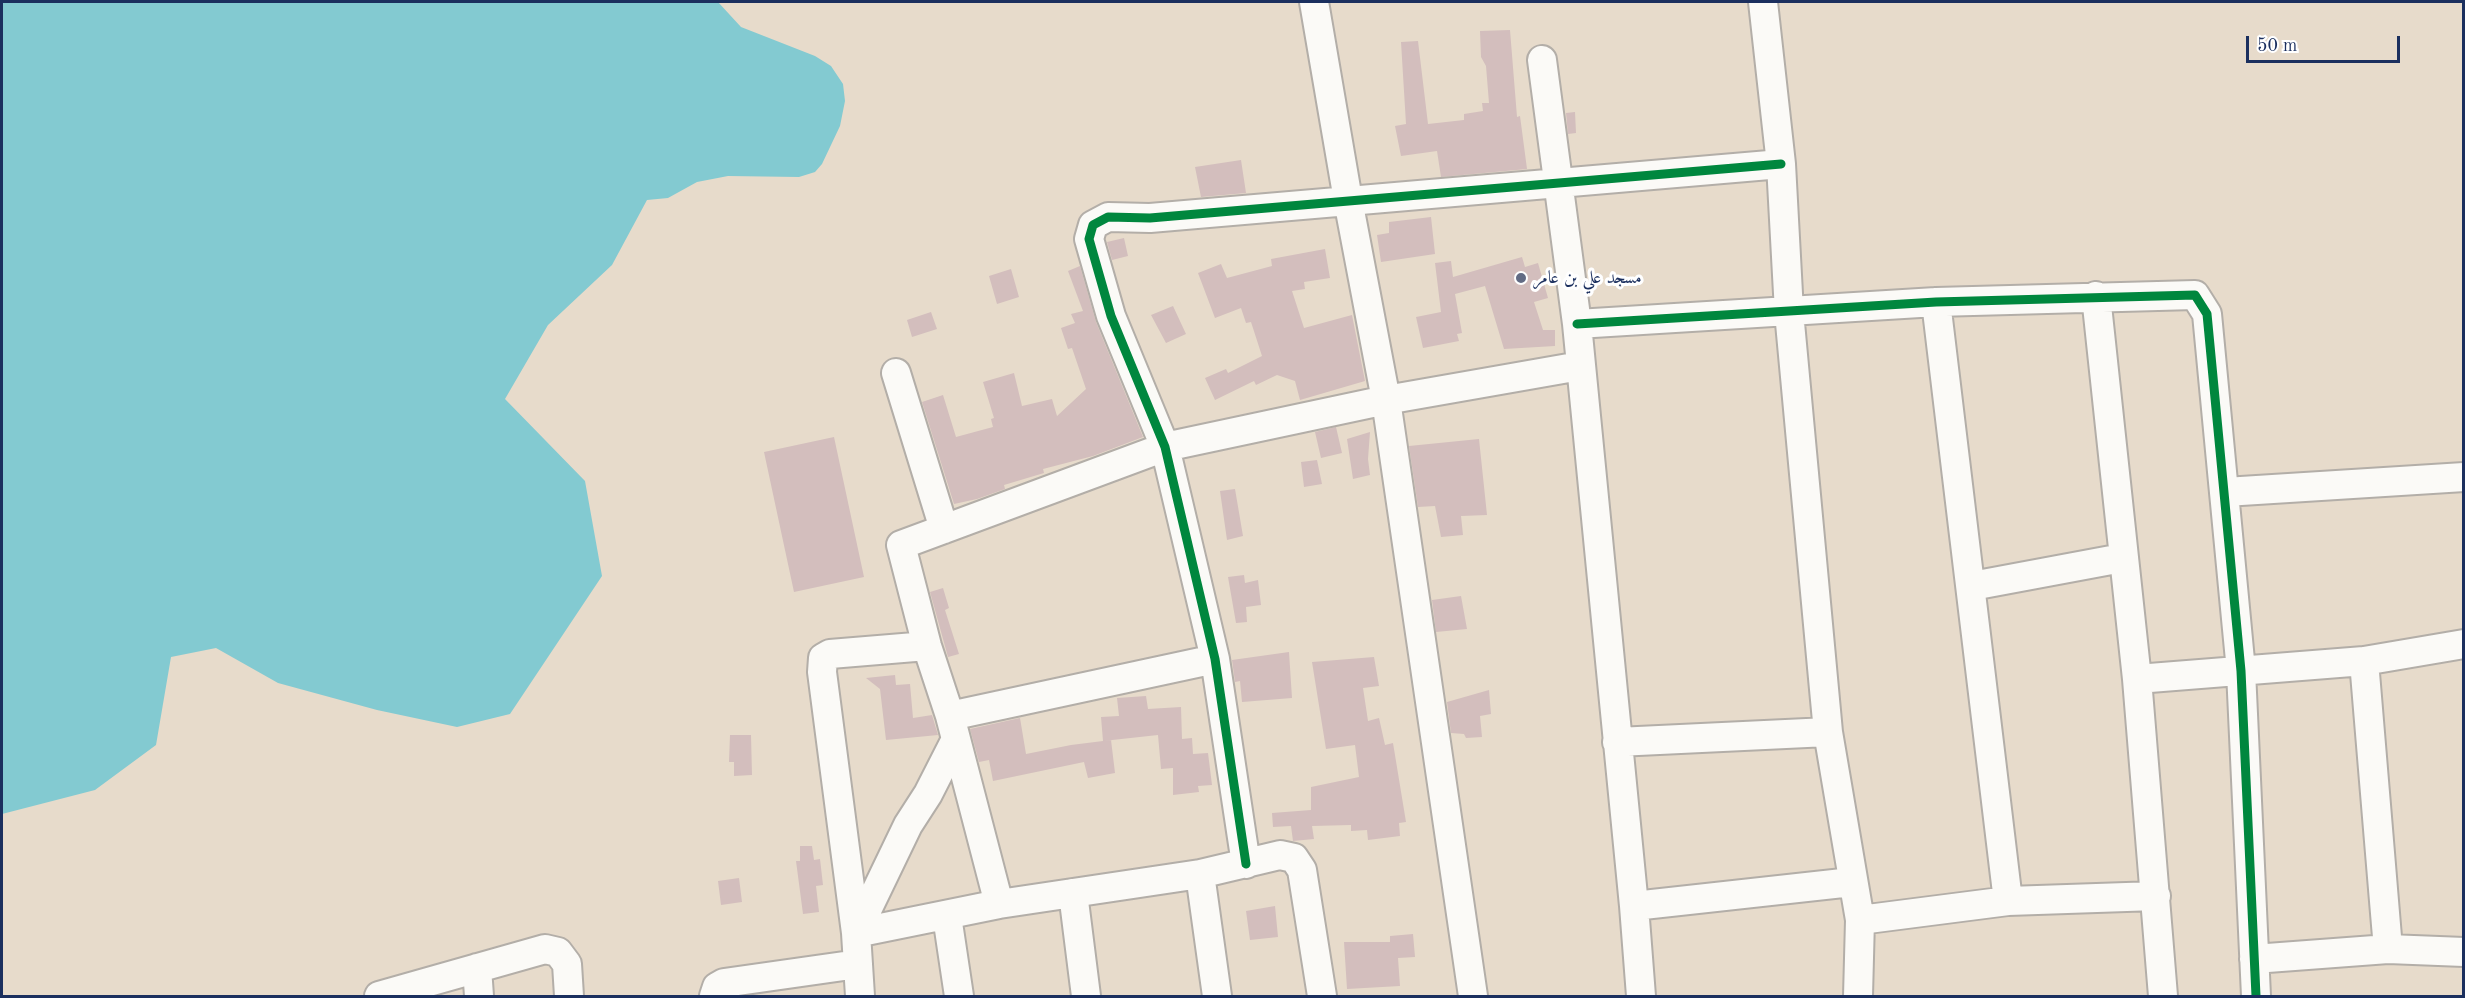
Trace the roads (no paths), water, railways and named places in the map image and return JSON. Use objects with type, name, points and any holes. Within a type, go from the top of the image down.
[{"type":"street","points":[[1314,2],[1386,400],[1473,996]]},
{"type":"street","points":[[1763,2],[1781,164],[1789,312],[1828,732],[1860,920],[1858,996]]},
{"type":"street","points":[[1542,60],[1577,324],[1641,996]]},
{"type":"street","points":[[1246,864],[1215,660],[1165,447],[1111,316],[1089,239],[1094,225],[1108,217],[1150,218],[1781,164]]},
{"type":"street","points":[[1577,324],[1935,302],[2195,295],[2207,314],[2241,670],[2256,996]]},
{"type":"street","points":[[2096,296],[2122,558],[2137,679],[2163,996]]},
{"type":"street","points":[[1935,302],[1972,586],[2008,901]]},
{"type":"street","points":[[999,904],[953,728],[927,646],[901,545],[1165,447],[1386,400],[1580,366]]},
{"type":"street","points":[[896,373],[944,529]]},
{"type":"street","points":[[2225,492],[2463,477]]},
{"type":"street","points":[[1972,586],[2122,558]]},
{"type":"street","points":[[2137,679],[2364,661],[2463,644]]},
{"type":"street","points":[[860,996],[856,933],[822,672],[823,658],[830,654],[927,646]]},
{"type":"street","points":[[953,728],[1215,660]]},
{"type":"street","points":[[2364,661],[2388,950]]},
{"type":"street","points":[[856,933],[908,825],[928,794],[953,728]]},
{"type":"street","points":[[1617,742],[1828,732]]},
{"type":"street","points":[[856,933],[999,904],[1200,874],[1280,855],[1294,858],[1302,870],[1322,996]]},
{"type":"street","points":[[1200,874],[1217,996]]},
{"type":"street","points":[[1634,906],[1852,882]]},
{"type":"street","points":[[1074,893],[1086,996]]},
{"type":"street","points":[[1860,920],[2008,901],[2156,896]]},
{"type":"street","points":[[947,916],[959,996]]},
{"type":"street","points":[[380,996],[545,949],[558,952],[567,964],[569,996]]},
{"type":"street","points":[[2254,959],[2388,950],[2463,952]]},
{"type":"street","points":[[714,996],[717,987],[724,983],[858,964]]},
{"type":"street","points":[[477,968],[479,996]]},
{"type":"water","points":[[2,2],[718,2],[741,27],[815,56],[831,66],[843,84],[845,101],[840,126],[822,164],[815,172],[799,177],[728,176],[697,182],[668,198],[647,200],[612,265],[548,325],[505,399],[585,481],[602,576],[510,714],[457,727],[377,710],[278,683],[216,648],[171,657],[156,745],[95,790],[2,814]]},
{"type":"place","name":"مسجد علي بن عامر","points":[[1521,278]]}]
